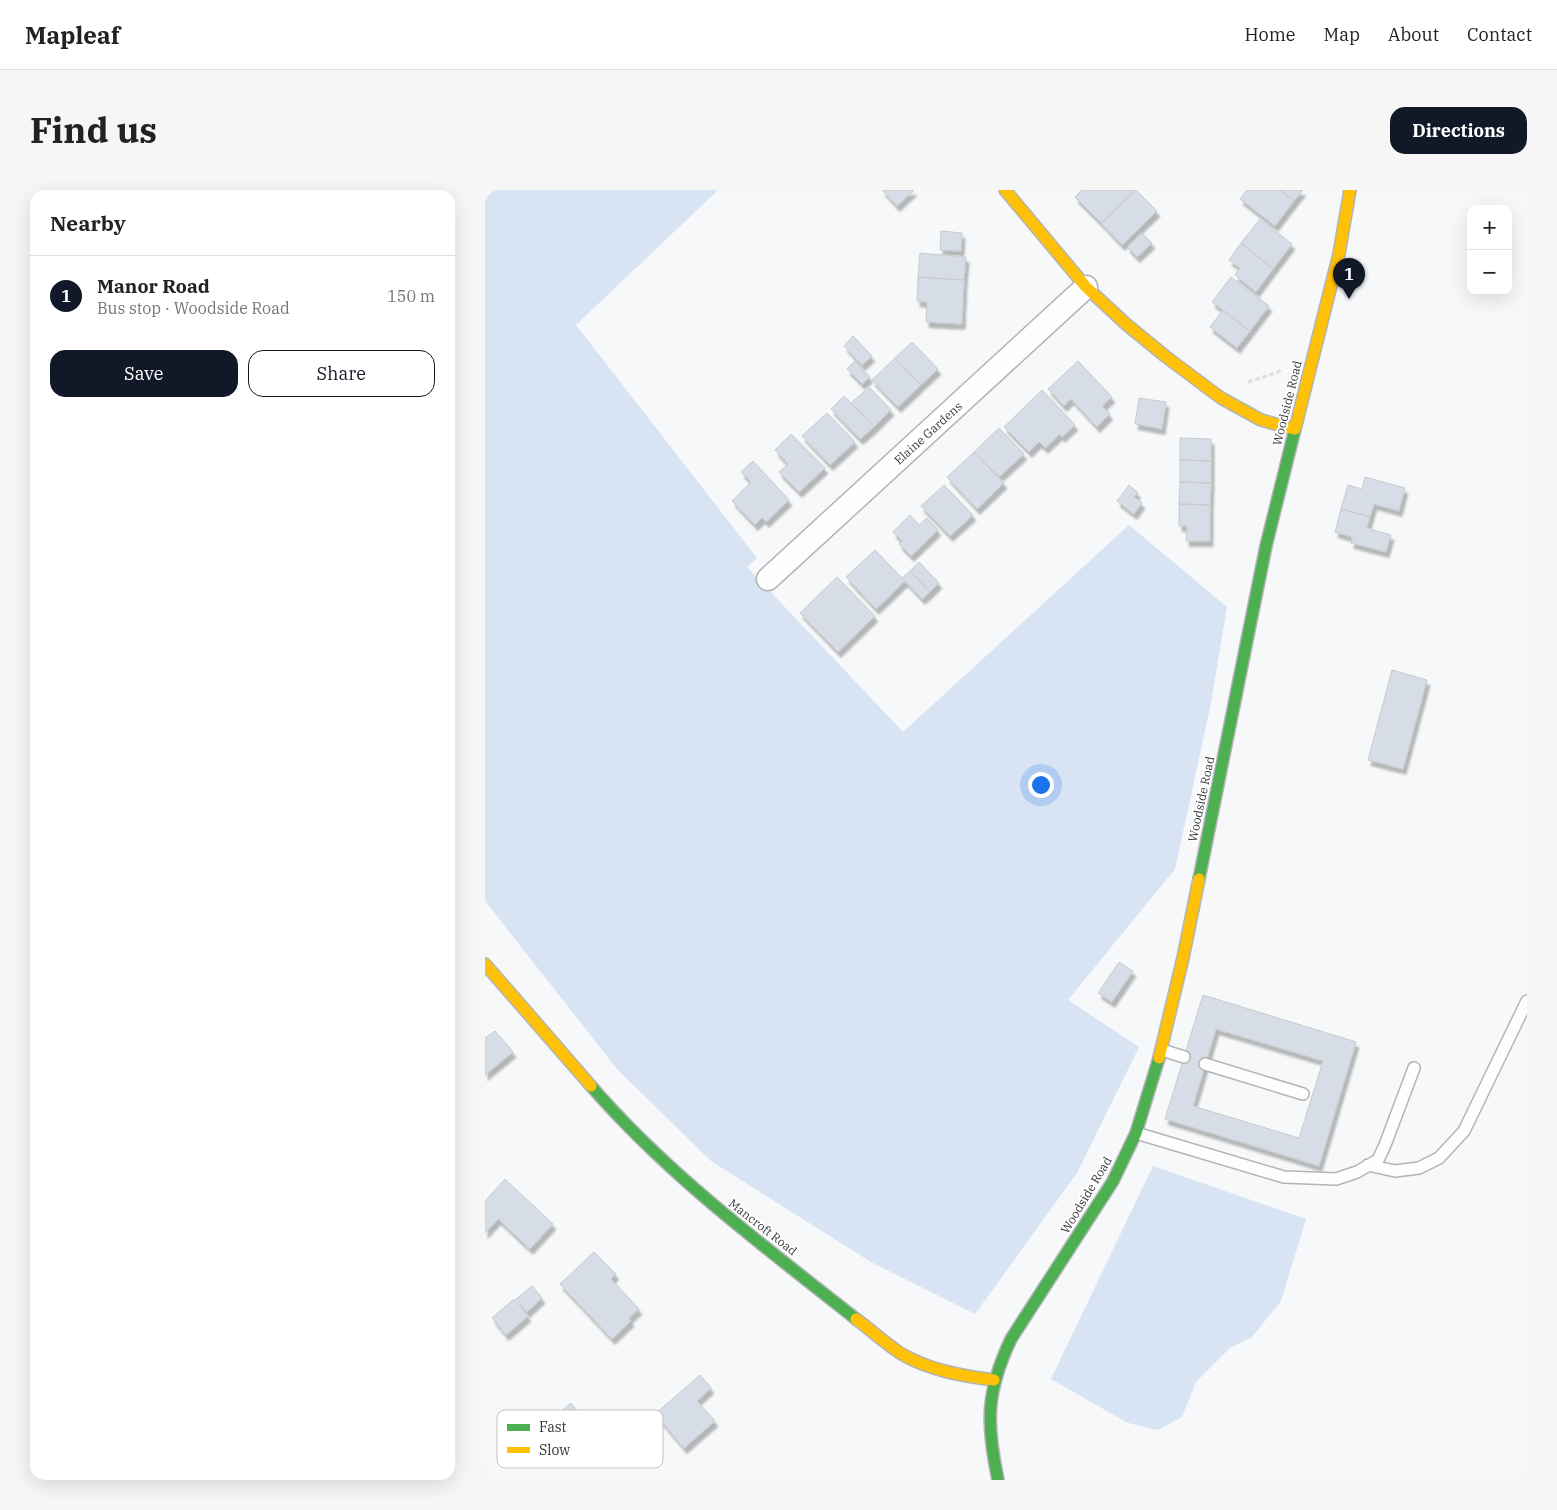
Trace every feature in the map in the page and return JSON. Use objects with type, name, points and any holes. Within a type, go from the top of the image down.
[{"type":"street","points":[[1005,190],[1086,287],[1126,324],[1221,398],[1261,420],[1294,429]]},
{"type":"street","name":"Woodside Road","points":[[993,1380],[1011,1339],[1113,1181],[1136,1134],[1162,1050],[1195,899],[1266,546],[1339,254],[1350,190]]},
{"type":"street","name":"Elaine Gardens","points":[[768,579],[1086,287]]},
{"type":"street","name":"Mancroft Road","points":[[485,964],[621,1122],[730,1220],[900,1353],[942,1372],[993,1380]]},
{"type":"street","points":[[993,1380],[988,1413],[993,1458],[998,1480]]},
{"type":"lane","points":[[1369,1165],[1395,1171],[1419,1168],[1439,1158],[1464,1131],[1527,1001]]},
{"type":"lane","points":[[1162,1050],[1184,1057]]},
{"type":"lane","points":[[1205,1064],[1303,1094]]},
{"type":"lane","points":[[1136,1134],[1284,1177],[1336,1179],[1357,1172],[1378,1160],[1414,1068]]},
{"type":"path","points":[[1244,383],[1278,372],[1285,366]]},
{"type":"shaded area","points":[[485,190],[718,190],[576,325],[757,558],[747,567],[903,732],[1129,525],[1227,607],[1210,708],[1175,869],[1068,1000],[1139,1047],[1077,1173],[975,1314],[871,1262],[711,1161],[617,1069],[485,901]]},
{"type":"shaded area","points":[[1153,1166],[1306,1219],[1281,1301],[1252,1337],[1230,1348],[1196,1382],[1182,1417],[1158,1430],[1128,1423],[1051,1379]]},
{"type":"building","points":[[882,190],[914,190],[897,206]]},
{"type":"building","points":[[1082,190],[1136,190],[1101,223],[1075,197]]},
{"type":"building","points":[[1136,190],[1157,211],[1122,245],[1101,223]]},
{"type":"building","points":[[1247,190],[1280,190],[1294,201],[1275,226],[1240,199]]},
{"type":"building","points":[[1280,190],[1303,190],[1294,201]]},
{"type":"building","points":[[1260,219],[1292,244],[1273,269],[1241,243]]},
{"type":"building","points":[[941,231],[962,233],[961,251],[940,250]]},
{"type":"building","points":[[1142,233],[1152,243],[1137,257],[1127,247]]},
{"type":"building","points":[[1241,243],[1273,269],[1256,292],[1235,275],[1240,268],[1229,260]]},
{"type":"building","points":[[920,253],[966,257],[964,280],[918,277]]},
{"type":"building","points":[[918,277],[964,280],[962,324],[926,322],[927,302],[917,301]]},
{"type":"building","points":[[1231,277],[1269,306],[1250,331],[1212,302]]},
{"type":"building","points":[[1223,310],[1250,331],[1237,348],[1210,327]]},
{"type":"building","points":[[853,336],[872,356],[862,365],[844,346]]},
{"type":"building","points":[[912,342],[938,369],[921,385],[895,358]]},
{"type":"building","points":[[895,358],[921,385],[898,407],[872,380]]},
{"type":"building","points":[[855,361],[870,377],[862,384],[847,369]]},
{"type":"building","points":[[1078,361],[1112,397],[1102,406],[1110,414],[1097,427],[1071,399],[1064,406],[1048,389]]},
{"type":"building","points":[[869,387],[891,410],[874,427],[851,403]]},
{"type":"building","points":[[1042,390],[1075,425],[1062,437],[1060,434],[1045,448],[1039,442],[1029,452],[1004,427]]},
{"type":"building","points":[[844,396],[874,427],[860,439],[831,409]]},
{"type":"building","points":[[1139,398],[1166,402],[1162,429],[1135,424]]},
{"type":"building","points":[[827,413],[855,442],[830,465],[802,436]]},
{"type":"building","points":[[999,428],[1024,454],[999,477],[974,452]]},
{"type":"building","points":[[791,434],[825,468],[799,492],[779,472],[788,464],[775,450]]},
{"type":"building","points":[[1180,438],[1211,439],[1211,461],[1180,460]]},
{"type":"building","points":[[974,452],[1004,483],[977,509],[947,477]]},
{"type":"building","points":[[1180,460],[1211,461],[1211,483],[1180,482]]},
{"type":"building","points":[[753,461],[789,500],[766,522],[762,518],[755,525],[732,501],[751,482],[741,472]]},
{"type":"building","points":[[1365,477],[1405,488],[1399,511],[1374,504],[1370,517],[1341,509],[1348,485],[1362,489]]},
{"type":"building","points":[[1180,482],[1211,483],[1210,505],[1179,504]]},
{"type":"building","points":[[944,485],[973,515],[950,536],[921,506]]},
{"type":"building","points":[[1129,485],[1138,493],[1134,497],[1142,503],[1134,514],[1117,501]]},
{"type":"building","points":[[1179,504],[1210,505],[1210,541],[1186,541],[1187,526],[1179,526]]},
{"type":"building","points":[[1341,509],[1370,517],[1367,528],[1391,535],[1386,552],[1351,543],[1352,537],[1335,532]]},
{"type":"building","points":[[910,515],[919,525],[927,518],[938,530],[911,556],[899,544],[902,541],[893,532]]},
{"type":"building","points":[[875,550],[902,578],[910,571],[930,592],[922,599],[905,581],[876,609],[846,577]]},
{"type":"building","points":[[919,562],[939,583],[930,592],[910,571]]},
{"type":"building","points":[[837,577],[875,616],[838,652],[800,613]]},
{"type":"building","points":[[1392,670],[1427,680],[1403,769],[1368,760]]},
{"type":"building","points":[[1119,962],[1133,971],[1112,1002],[1098,993]]},
{"type":"building","points":[[1203,995],[1356,1042],[1319,1166],[1165,1119]],"holes":[[[1216,1029],[1323,1061],[1299,1138],[1193,1106]]]},
{"type":"building","points":[[495,1031],[513,1052],[485,1075],[485,1038]]},
{"type":"building","points":[[505,1179],[553,1224],[530,1249],[498,1219],[485,1233],[485,1201]]},
{"type":"building","points":[[594,1252],[616,1274],[611,1279],[639,1309],[629,1318],[631,1321],[612,1339],[560,1284]]},
{"type":"building","points":[[532,1286],[542,1298],[527,1312],[516,1299]]},
{"type":"building","points":[[514,1299],[528,1316],[506,1335],[492,1318]]},
{"type":"building","points":[[700,1375],[711,1388],[697,1401],[715,1421],[684,1448],[663,1423],[663,1410],[660,1410]]},
{"type":"building","points":[[571,1403],[577,1410],[563,1410]]},
{"type":"traffic: fast","points":[[1199,879],[1266,546],[1295,429]]},
{"type":"traffic: fast","points":[[998,1480],[990,1424],[993,1392],[1003,1358],[1011,1339],[1113,1181],[1136,1133],[1159,1058]]},
{"type":"traffic: fast","points":[[591,1086],[621,1119],[685,1180],[752,1237],[856,1319]]},
{"type":"traffic: slow","points":[[1005,190],[1086,287],[1126,324],[1221,398],[1261,420],[1294,429]]},
{"type":"traffic: slow","points":[[1295,429],[1339,254],[1350,190]]},
{"type":"traffic: slow","points":[[1159,1058],[1183,958],[1199,879]]},
{"type":"traffic: slow","points":[[485,964],[591,1086]]},
{"type":"traffic: slow","points":[[856,1319],[894,1349],[922,1364],[945,1371],[994,1380]]},
{"type":"place","name":"Manor Road","points":[[1349,299]]}]
